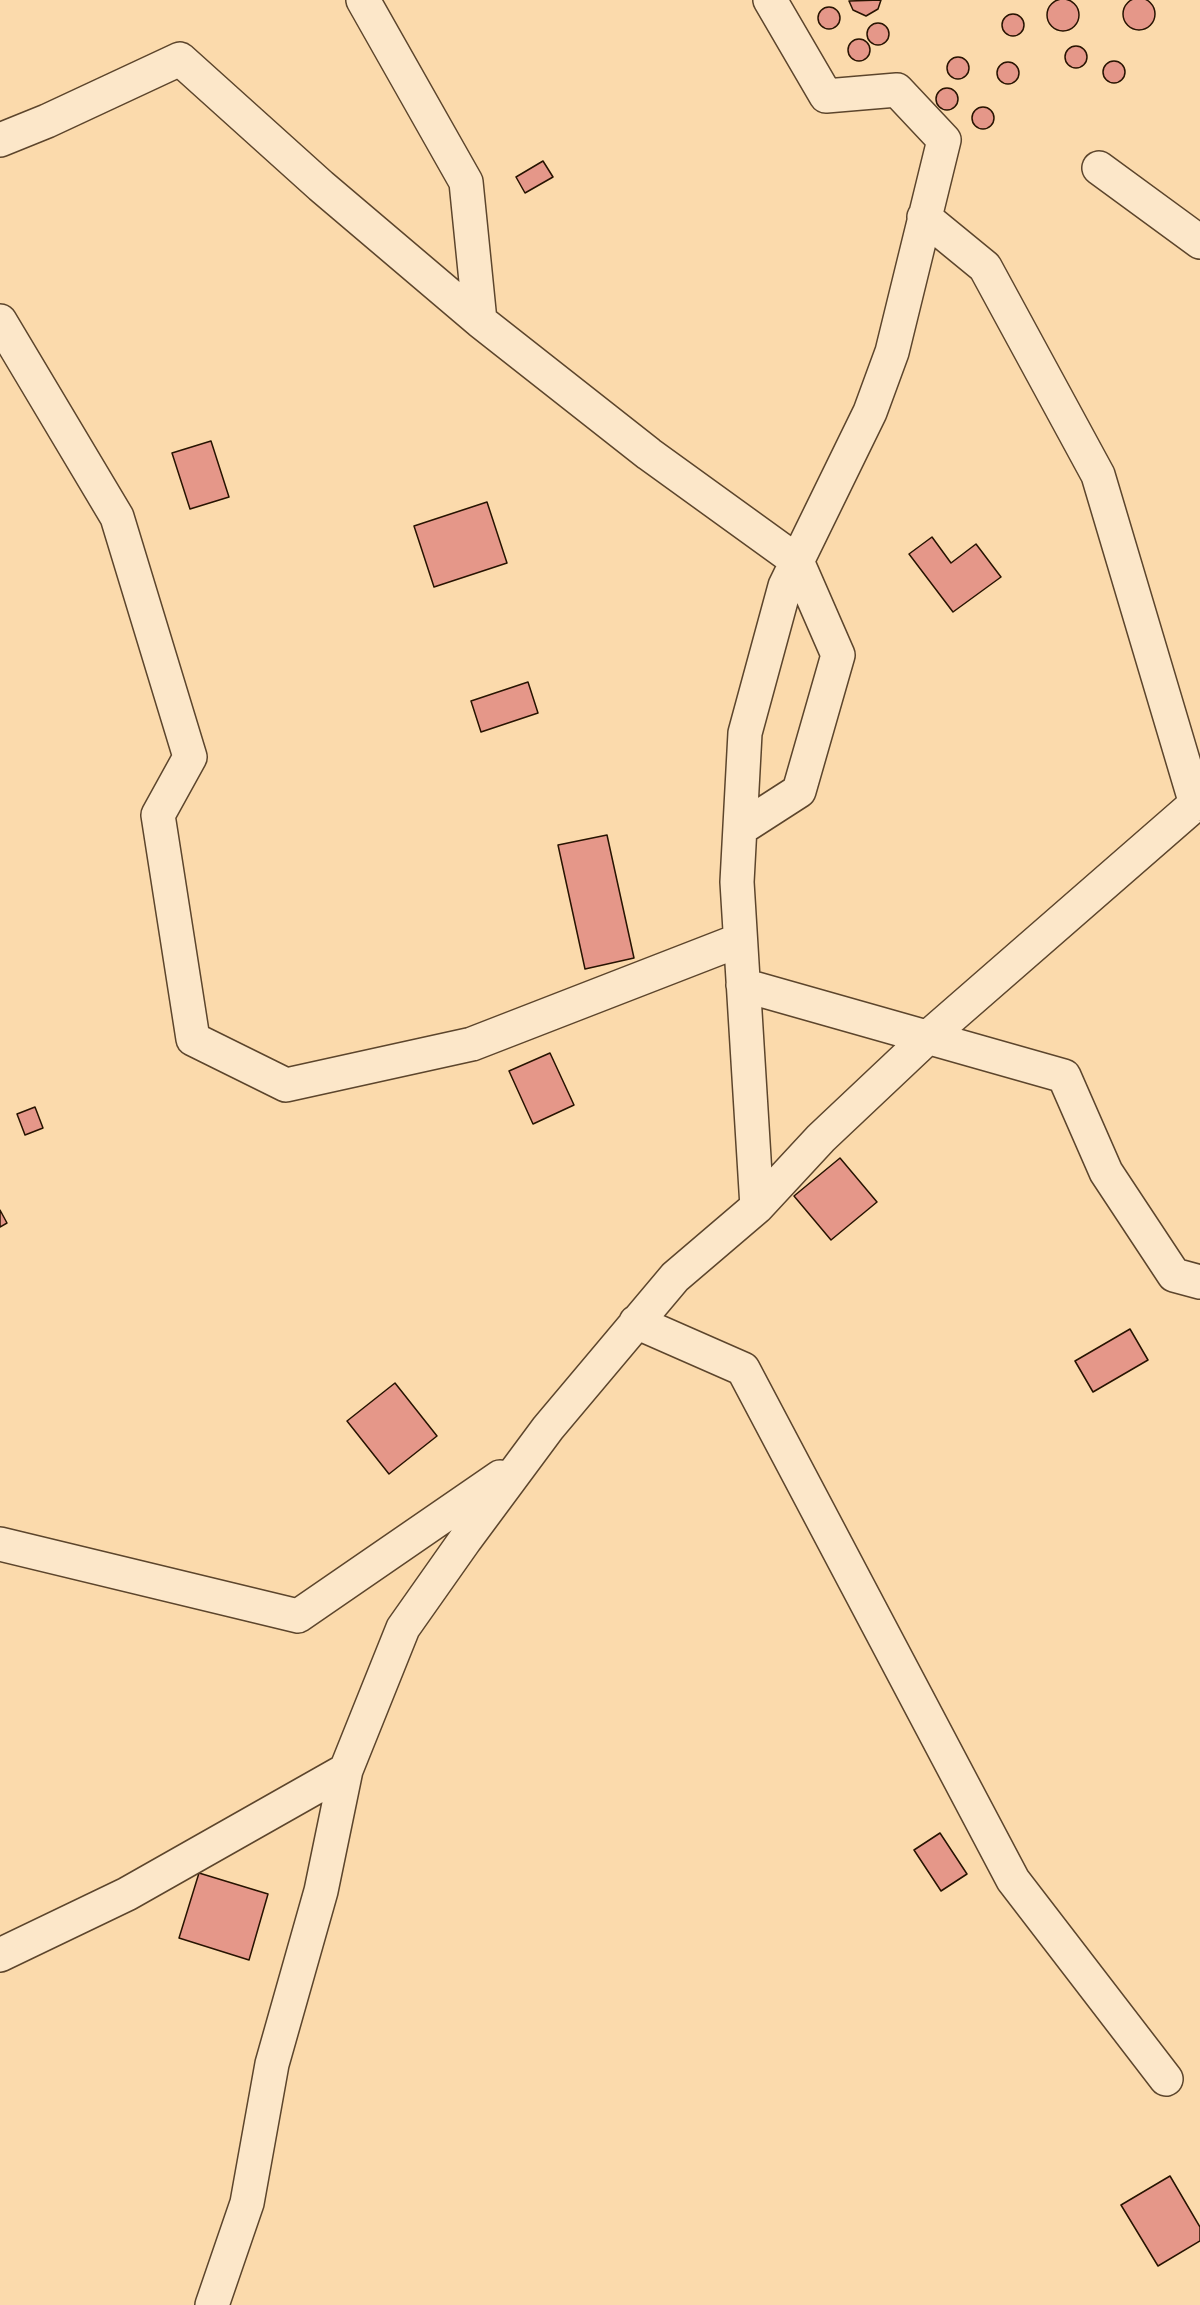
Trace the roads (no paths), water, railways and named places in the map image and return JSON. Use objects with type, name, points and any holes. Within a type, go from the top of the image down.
[{"type":"street","points":[[363,0],[466,182],[480,321]]},
{"type":"street","points":[[757,1207],[736,882],[745,733],[785,586],[870,412],[892,352],[944,140],[897,90],[826,96],[770,0]]},
{"type":"street","points":[[0,140],[47,121],[180,59],[321,186],[480,321],[649,454],[797,561],[838,655],[799,791],[740,830]]},
{"type":"street","points":[[1099,168],[1200,242]]},
{"type":"street","points":[[212,2305],[247,2203],[272,2064],[321,1890],[346,1770],[403,1628],[465,1539],[555,1419],[675,1277],[757,1207],[821,1138],[927,1038],[1198,802],[1098,476],[985,267],[924,217]]},
{"type":"street","points":[[0,321],[117,517],[190,757],[158,815],[193,1039],[286,1085],[472,1044],[740,940]]},
{"type":"street","points":[[743,985],[1064,1076],[1106,1172],[1173,1275],[1200,1282]]},
{"type":"street","points":[[636,1322],[743,1370],[1013,1880],[1166,2079]]},
{"type":"street","points":[[0,1544],[298,1616],[524,1461]]},
{"type":"street","points":[[0,1955],[127,1894],[346,1770]]}]
